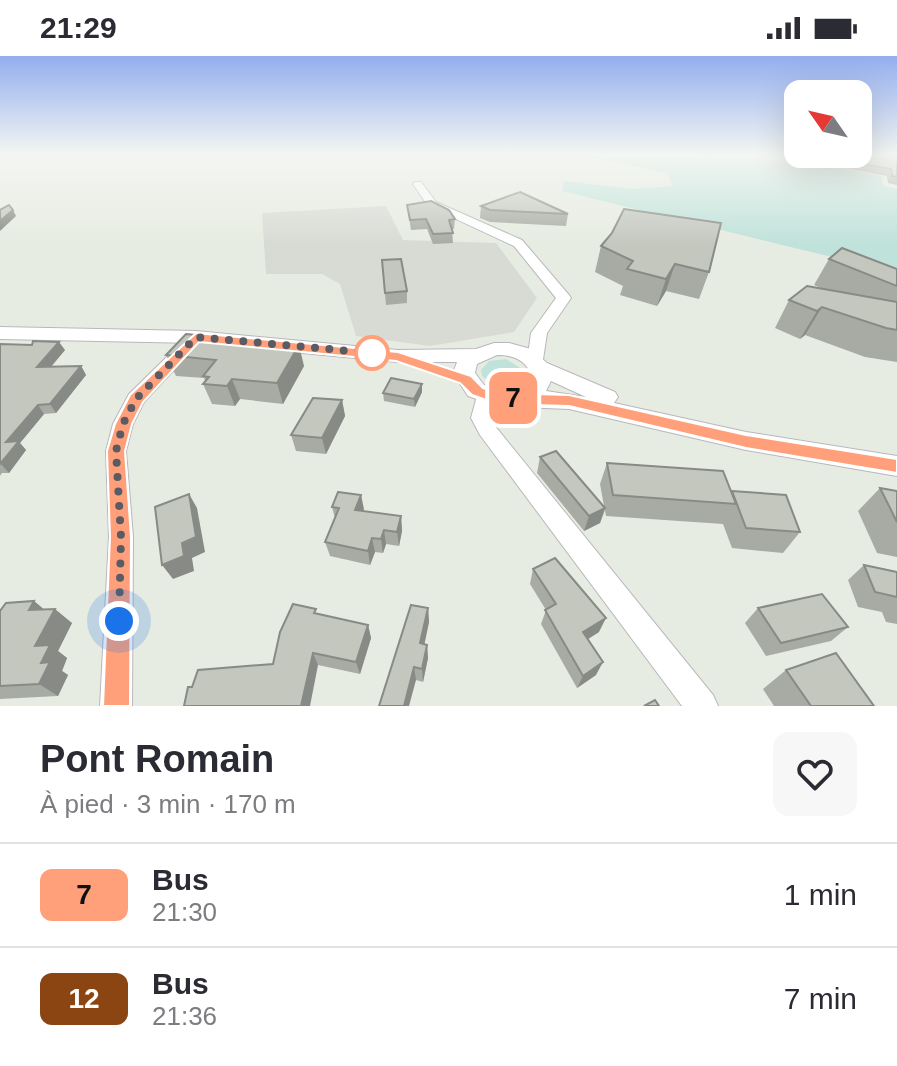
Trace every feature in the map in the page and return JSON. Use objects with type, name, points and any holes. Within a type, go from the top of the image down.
[{"type":"street","points":[[418,184],[432,204],[518,243],[564,298],[539,333],[513,350]]},
{"type":"street","points":[[0,333],[196,337],[398,356],[474,355],[494,349],[513,350],[579,387],[679,425]]},
{"type":"street","points":[[521,397],[537,388],[541,381],[539,333]]},
{"type":"street","points":[[116,706],[121,537],[116,451],[123,424],[136,399],[196,337]]},
{"type":"street","points":[[466,379],[465,366],[474,355]]},
{"type":"street","points":[[398,356],[466,379],[486,396],[569,401],[746,441],[897,466]]},
{"type":"street","points":[[486,396],[481,418],[487,430],[702,706]]},
{"type":"shaded area","points":[[563,184],[633,189],[672,184],[883,184],[897,189],[897,273],[562,191]]},
{"type":"shaded area","points":[[386,206],[403,240],[496,243],[537,298],[514,332],[430,346],[356,336],[340,284],[322,274],[266,274],[262,213]]},
{"type":"shaded area","points":[[506,359],[525,371],[521,382],[495,386],[482,376],[481,370],[489,361]]},
{"type":"building","points":[[520,192],[568,214],[490,210],[481,206]]},
{"type":"building","points":[[431,201],[449,210],[455,219],[449,220],[453,233],[433,234],[426,219],[410,220],[407,205]]},
{"type":"building","points":[[9,205],[13,210],[0,221],[0,210]]},
{"type":"building","points":[[624,209],[721,223],[709,272],[675,264],[666,279],[627,269],[633,261],[601,246],[612,233]]},
{"type":"building","points":[[842,248],[897,269],[897,286],[829,259]]},
{"type":"building","points":[[401,259],[407,291],[385,293],[382,260]]},
{"type":"building","points":[[807,286],[897,302],[897,330],[822,307],[817,311],[789,300]]},
{"type":"building","points":[[186,334],[299,345],[277,383],[232,379],[227,386],[203,384],[209,377],[203,376],[216,360],[166,355]]},
{"type":"building","points":[[33,341],[59,342],[37,367],[81,366],[50,404],[38,405],[6,442],[19,441],[0,464],[0,344],[32,345]]},
{"type":"building","points":[[391,378],[422,384],[414,399],[383,393]]},
{"type":"building","points":[[313,398],[342,400],[322,438],[291,435]]},
{"type":"building","points":[[556,451],[605,508],[589,516],[540,457]]},
{"type":"building","points":[[607,463],[723,471],[736,504],[613,495]]},
{"type":"building","points":[[880,488],[897,491],[897,522]]},
{"type":"building","points":[[732,491],[786,495],[800,532],[746,528]]},
{"type":"building","points":[[338,492],[361,495],[355,510],[401,516],[397,532],[384,530],[381,539],[372,538],[368,551],[325,542],[339,508],[332,507]]},
{"type":"building","points":[[189,494],[196,537],[182,543],[184,556],[162,565],[155,507]]},
{"type":"building","points":[[555,558],[606,618],[583,632],[603,662],[583,676],[545,610],[556,604],[533,569]]},
{"type":"building","points":[[864,565],[897,572],[897,597],[875,592]]},
{"type":"building","points":[[822,594],[848,627],[781,643],[758,608]]},
{"type":"building","points":[[34,601],[29,610],[55,609],[35,646],[50,645],[41,663],[50,662],[39,684],[0,686],[0,611],[6,603]]},
{"type":"building","points":[[293,604],[316,609],[314,613],[368,625],[356,662],[313,653],[301,706],[184,706],[188,687],[192,687],[198,670],[273,664],[280,632]]},
{"type":"building","points":[[411,605],[428,608],[420,643],[427,645],[422,669],[414,667],[404,706],[379,706]]},
{"type":"building","points":[[836,653],[874,706],[811,706],[786,670]]},
{"type":"building","points":[[655,700],[659,706],[644,706]]},
{"type":"bus line","name":"7","points":[[116,706],[121,537],[116,451],[123,424],[136,399],[196,337],[398,356],[466,379],[470,386],[486,396],[569,401],[746,441],[897,466]]},
{"type":"route","points":[[119,621],[121,537],[116,451],[123,424],[136,399],[196,337],[372,353]]}]
